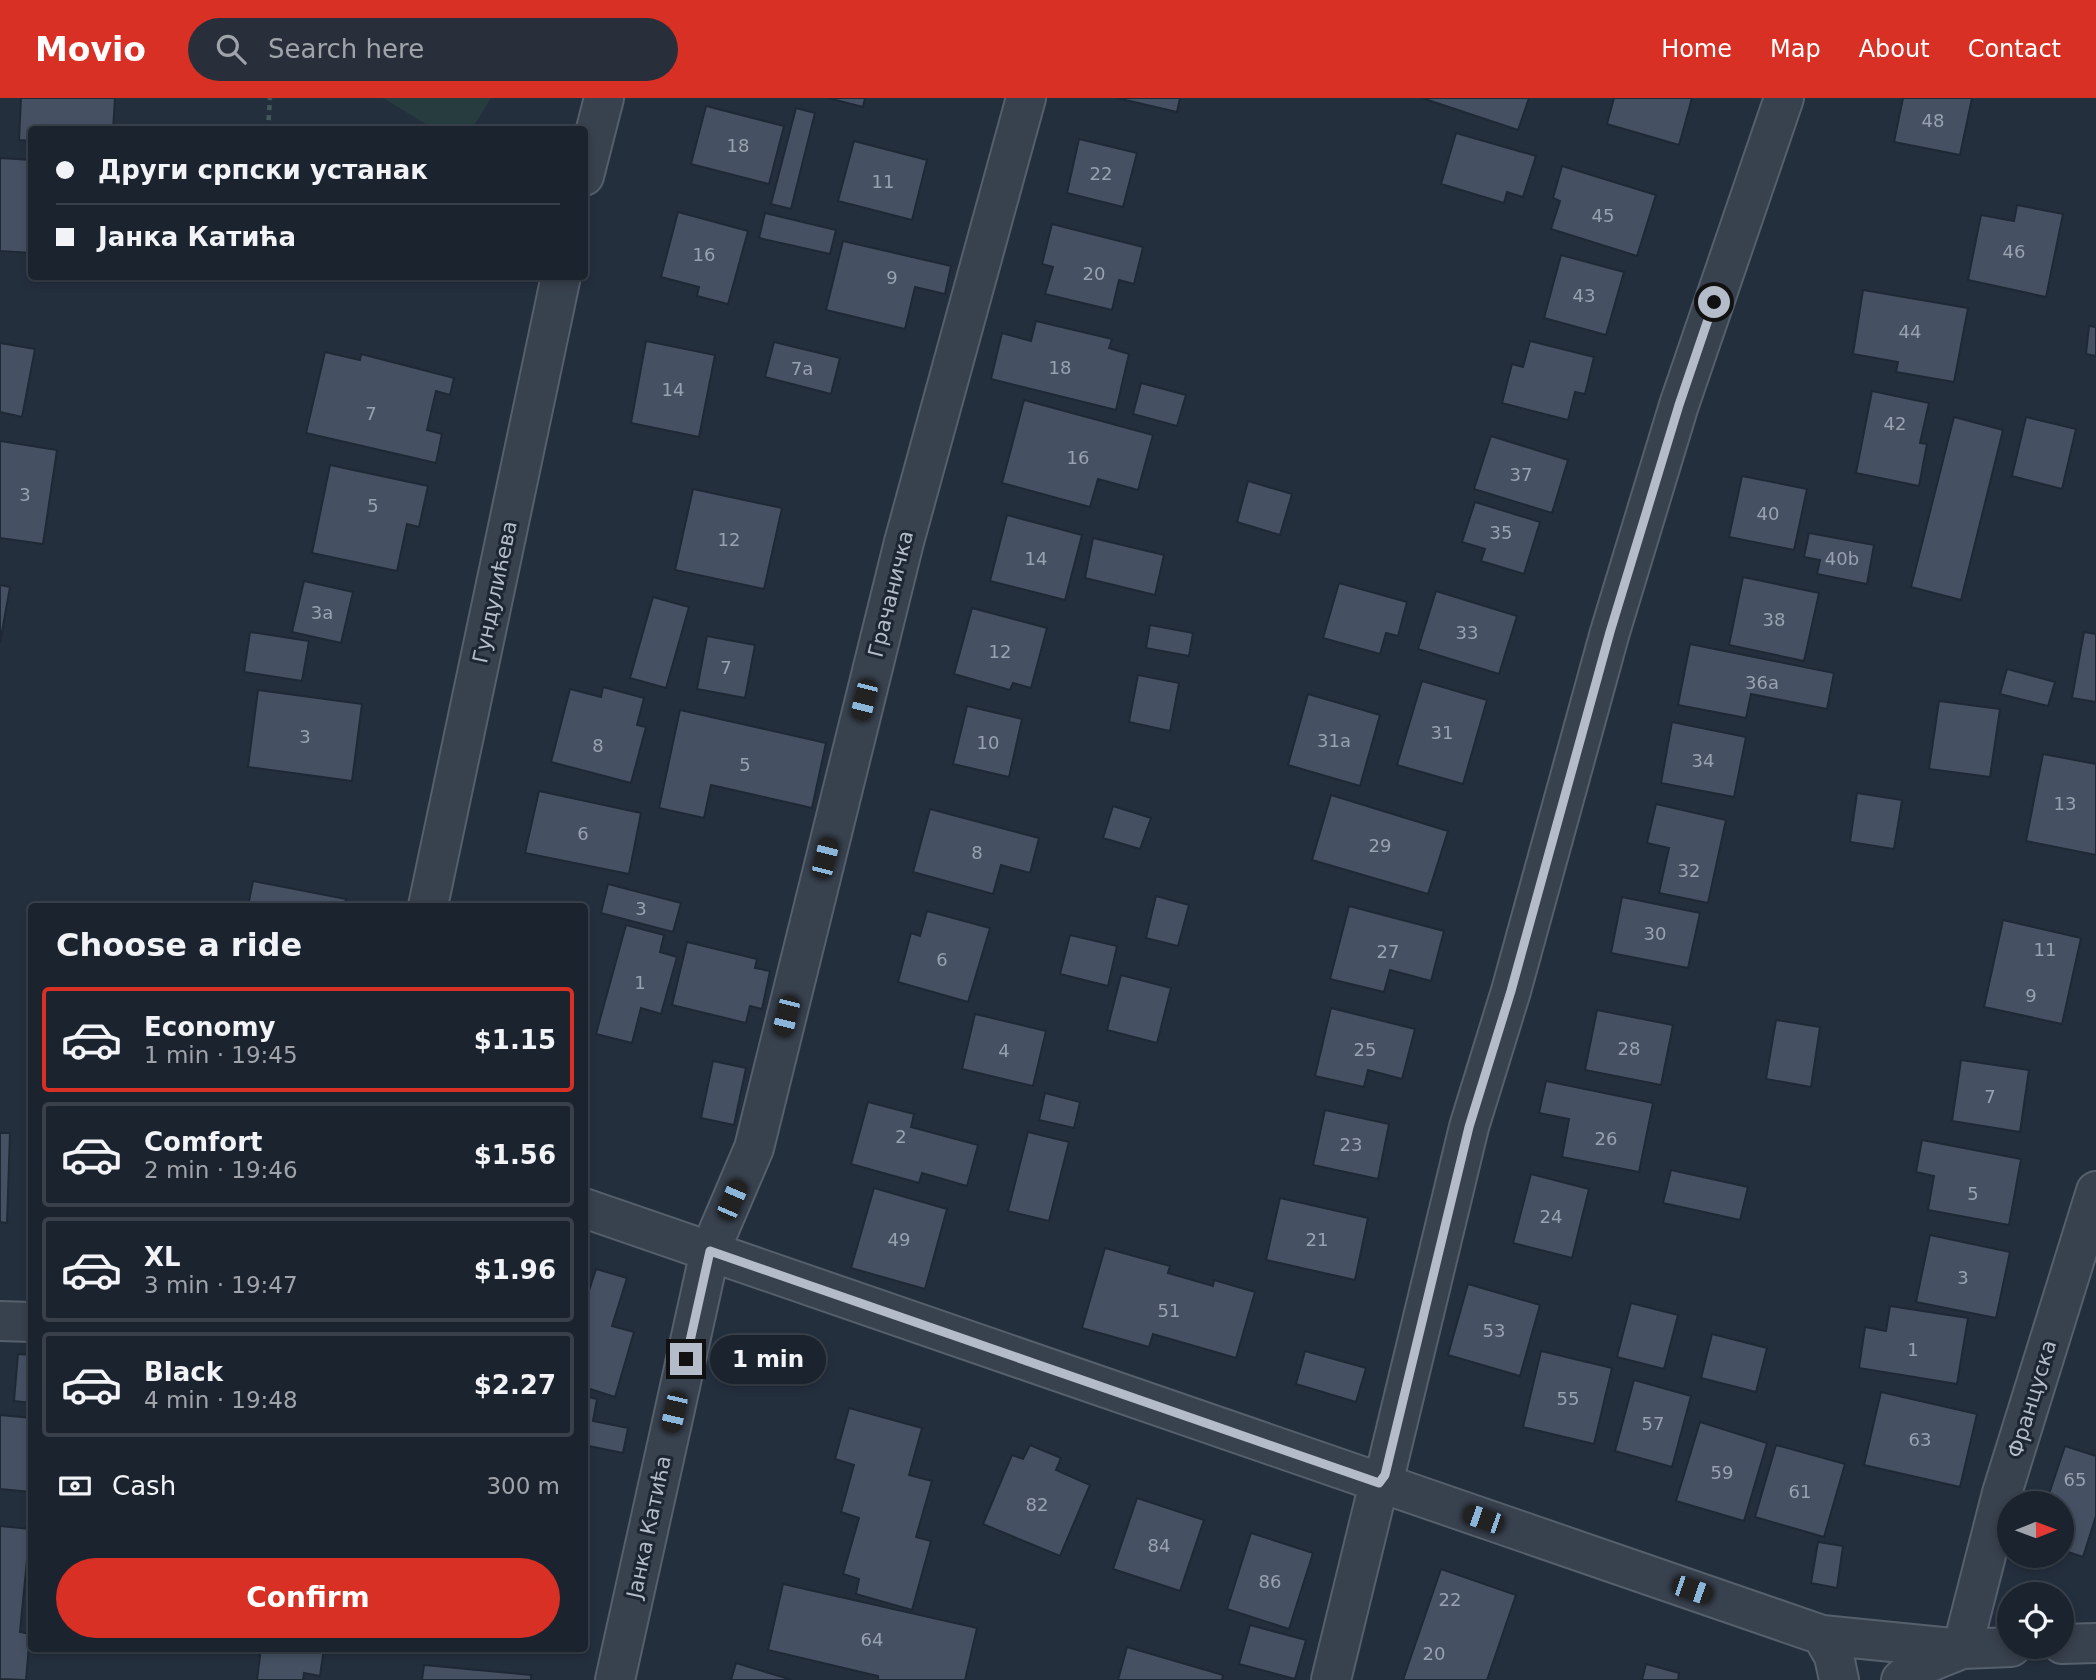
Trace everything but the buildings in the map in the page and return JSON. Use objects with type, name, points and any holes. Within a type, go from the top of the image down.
[{"type":"street","points":[[588,160],[604,98]]},
{"type":"street","name":"Грачаничка","points":[[710,1251],[754,1148],[904,542],[1026,98]]},
{"type":"street","points":[[1331,1680],[1379,1483],[1385,1475],[1469,1127],[1511,991],[1610,632],[1679,405],[1784,98]]},
{"type":"street","name":"Гундулићева","points":[[429,903],[560,280]]},
{"type":"street","name":"Француска","points":[[1962,1649],[2002,1493],[2096,1191]]},
{"type":"street","points":[[588,1209],[1822,1635],[1962,1649],[1997,1648]]},
{"type":"street","name":"Јанка Катића","points":[[615,1680],[710,1251]]},
{"type":"street","points":[[0,1321],[28,1322]]},
{"type":"street","points":[[1822,1635],[1833,1656],[1839,1680]]},
{"type":"street","points":[[2074,1644],[2096,1643]]},
{"type":"street","points":[[1901,1680],[1915,1668],[1962,1649]]},
{"type":"path","points":[[268,126],[270,98]]},
{"type":"green space","points":[[383,98],[491,98],[474,126],[429,126]]},
{"type":"route","points":[[686,1359],[710,1251],[1379,1483],[1385,1475],[1469,1127],[1511,991],[1610,632],[1679,405],[1714,302]]}]
